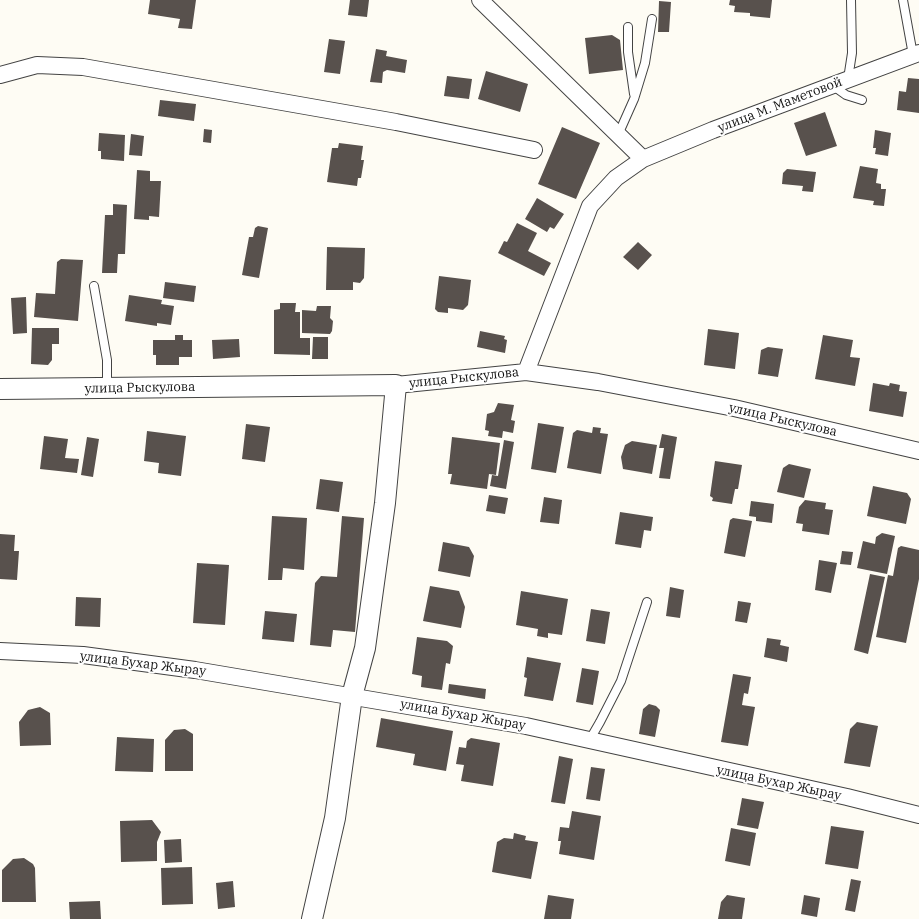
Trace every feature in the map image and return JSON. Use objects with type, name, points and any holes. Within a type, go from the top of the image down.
[{"type":"street","points":[[480,0],[642,159]]},
{"type":"street","name":"улица М. Маметовой","points":[[526,372],[590,206],[616,178],[642,159],[916,54]]},
{"type":"street","points":[[0,75],[37,65],[83,68],[396,122],[534,150]]},
{"type":"street","name":"улица Рыскулова","points":[[0,389],[396,385],[526,372],[598,382],[734,408],[919,451]]},
{"type":"street","points":[[312,919],[335,818],[352,696],[365,648],[385,503],[396,385]]},
{"type":"street","name":"улица Бухар Жырау","points":[[0,651],[83,655],[195,670],[526,726],[847,797],[919,815]]},
{"type":"lane","points":[[848,79],[852,53],[851,0]]},
{"type":"lane","points":[[903,0],[916,54]]},
{"type":"lane","points":[[618,135],[634,99],[645,63],[652,19]]},
{"type":"lane","points":[[628,27],[628,52],[634,99]]},
{"type":"lane","points":[[832,85],[846,95],[862,100]]},
{"type":"lane","points":[[94,286],[106,352],[107,388]]},
{"type":"lane","points":[[589,741],[621,681],[647,602]]},
{"type":"building","points":[[150,0],[196,0],[192,29],[178,28],[180,19],[148,14]]},
{"type":"building","points":[[350,0],[369,0],[367,17],[348,15]]},
{"type":"building","points":[[730,0],[772,0],[770,18],[750,16],[750,13],[734,12],[735,6],[729,5]]},
{"type":"building","points":[[659,1],[671,2],[669,32],[658,32]]},
{"type":"building","points":[[612,35],[620,40],[623,70],[589,74],[585,38]]},
{"type":"building","points":[[329,39],[345,41],[340,74],[324,72]]},
{"type":"building","points":[[376,49],[387,51],[386,56],[407,60],[405,73],[387,70],[383,72],[382,83],[370,82]]},
{"type":"building","points":[[486,71],[528,84],[520,112],[478,99]]},
{"type":"building","points":[[447,76],[472,79],[469,99],[444,96]]},
{"type":"building","points":[[908,78],[919,79],[919,113],[897,110],[899,91],[906,92]]},
{"type":"building","points":[[160,100],[196,104],[194,121],[158,116]]},
{"type":"building","points":[[825,112],[837,146],[806,156],[794,123]]},
{"type":"building","points":[[562,127],[600,143],[576,199],[538,184]]},
{"type":"building","points":[[204,129],[212,130],[211,143],[203,142]]},
{"type":"building","points":[[875,130],[891,133],[888,156],[875,154],[876,148],[873,148]]},
{"type":"building","points":[[99,133],[125,135],[124,161],[101,159],[101,151],[98,151]]},
{"type":"building","points":[[131,134],[144,136],[142,156],[129,155]]},
{"type":"building","points":[[339,143],[363,146],[361,160],[364,160],[361,178],[358,178],[357,186],[327,182],[332,148],[338,148]]},
{"type":"building","points":[[860,166],[878,169],[876,183],[881,184],[881,189],[886,189],[884,206],[873,205],[874,201],[853,198]]},
{"type":"building","points":[[787,169],[816,172],[813,192],[802,191],[803,186],[782,184],[783,173]]},
{"type":"building","points":[[137,170],[150,171],[150,181],[161,181],[159,217],[149,216],[149,220],[134,219]]},
{"type":"building","points":[[537,198],[564,214],[554,229],[550,227],[547,232],[525,219]]},
{"type":"building","points":[[113,204],[127,205],[125,254],[118,254],[117,273],[102,273],[105,215],[113,215]]},
{"type":"building","points":[[517,223],[537,233],[528,251],[551,263],[544,276],[498,253],[504,241],[507,242]]},
{"type":"building","points":[[258,226],[268,228],[259,278],[242,275],[249,237],[253,237],[255,228]]},
{"type":"building","points":[[638,242],[652,255],[638,270],[623,257]]},
{"type":"building","points":[[327,247],[365,248],[364,278],[360,283],[353,282],[353,290],[326,290]]},
{"type":"building","points":[[61,259],[83,260],[78,321],[34,317],[36,293],[55,294],[57,262]]},
{"type":"building","points":[[439,276],[471,280],[468,305],[463,310],[448,308],[448,313],[438,312],[435,309]]},
{"type":"building","points":[[165,282],[196,286],[194,302],[163,298]]},
{"type":"building","points":[[129,295],[162,300],[161,304],[174,306],[171,325],[157,323],[157,326],[125,321]]},
{"type":"building","points":[[26,297],[27,333],[13,334],[11,298]]},
{"type":"building","points":[[280,303],[296,303],[295,312],[300,312],[300,338],[310,338],[310,355],[274,354],[274,310],[280,309]]},
{"type":"building","points":[[317,306],[331,306],[330,318],[333,321],[332,331],[330,334],[302,333],[302,310],[316,311]]},
{"type":"building","points":[[32,328],[59,328],[59,344],[52,344],[52,360],[48,365],[31,364]]},
{"type":"building","points":[[708,329],[739,333],[735,369],[704,365]]},
{"type":"building","points":[[480,331],[505,336],[504,339],[507,340],[505,353],[477,347]]},
{"type":"building","points":[[175,335],[183,335],[183,340],[192,340],[192,357],[179,357],[179,365],[156,365],[156,355],[153,355],[153,340],[175,340]]},
{"type":"building","points":[[823,335],[853,340],[850,357],[860,358],[855,386],[815,379]]},
{"type":"building","points":[[313,337],[328,337],[328,359],[312,359]]},
{"type":"building","points":[[239,339],[240,357],[213,359],[212,340]]},
{"type":"building","points":[[768,347],[783,349],[778,377],[758,374],[761,350]]},
{"type":"building","points":[[873,383],[889,386],[890,383],[900,385],[899,391],[907,392],[903,417],[869,411]]},
{"type":"building","points":[[498,403],[514,405],[511,420],[515,421],[513,433],[503,431],[502,438],[488,436],[489,431],[485,430],[487,414],[494,412]]},
{"type":"building","points":[[538,423],[564,427],[556,473],[531,469]]},
{"type":"building","points":[[246,424],[270,427],[265,462],[242,459]]},
{"type":"building","points":[[593,427],[601,428],[600,433],[608,434],[601,474],[567,468],[573,433],[577,430],[592,433]]},
{"type":"building","points":[[147,431],[186,436],[181,476],[158,473],[159,463],[144,461]]},
{"type":"building","points":[[662,434],[677,437],[670,479],[659,478],[664,448],[659,448]]},
{"type":"building","points":[[44,436],[68,439],[65,458],[79,459],[77,473],[40,469]]},
{"type":"building","points":[[87,437],[99,439],[93,477],[81,475]]},
{"type":"building","points":[[452,437],[500,443],[496,475],[489,474],[487,489],[450,484],[452,474],[448,474]]},
{"type":"building","points":[[504,440],[514,442],[506,489],[490,486],[492,475],[498,476]]},
{"type":"building","points":[[632,441],[657,445],[652,474],[623,469],[621,457],[625,445]]},
{"type":"building","points":[[715,461],[742,465],[738,489],[735,489],[732,504],[712,501],[713,498],[710,496]]},
{"type":"building","points":[[789,464],[811,469],[804,498],[777,492],[783,468]]},
{"type":"building","points":[[320,479],[343,482],[339,512],[316,509]]},
{"type":"building","points":[[873,486],[907,493],[911,499],[906,524],[867,516]]},
{"type":"building","points":[[489,495],[508,498],[505,514],[486,511]]},
{"type":"building","points":[[544,497],[562,500],[559,524],[540,522]]},
{"type":"building","points":[[805,500],[826,503],[825,509],[833,510],[829,535],[802,531],[803,524],[796,523],[799,507]]},
{"type":"building","points":[[751,501],[774,504],[772,523],[756,521],[756,517],[749,516]]},
{"type":"building","points":[[620,512],[653,517],[651,531],[644,530],[641,548],[615,544]]},
{"type":"building","points":[[272,516],[307,518],[304,570],[283,568],[282,580],[268,580]]},
{"type":"building","points":[[342,516],[364,518],[355,632],[333,630],[331,647],[310,645],[315,583],[321,576],[337,577]]},
{"type":"building","points":[[733,518],[752,521],[745,557],[724,553],[730,520]]},
{"type":"building","points":[[882,533],[895,536],[887,574],[857,568],[863,541],[875,544],[876,537]]},
{"type":"building","points":[[0,534],[15,535],[14,551],[19,551],[17,580],[0,579]]},
{"type":"building","points":[[443,542],[469,547],[474,556],[470,577],[438,571]]},
{"type":"building","points":[[901,546],[919,550],[919,579],[906,643],[876,637],[888,575],[893,576],[898,548]]},
{"type":"building","points":[[842,551],[853,552],[851,565],[840,564]]},
{"type":"building","points":[[819,560],[837,563],[831,593],[815,590]]},
{"type":"building","points":[[197,563],[229,565],[225,625],[193,623]]},
{"type":"building","points":[[870,574],[885,577],[868,654],[854,650]]},
{"type":"building","points":[[430,586],[459,591],[465,607],[461,628],[423,621]]},
{"type":"building","points":[[670,587],[684,590],[680,618],[666,616]]},
{"type":"building","points":[[521,591],[568,599],[562,635],[548,633],[548,638],[537,636],[538,629],[516,625]]},
{"type":"building","points":[[76,597],[101,598],[100,627],[75,626]]},
{"type":"building","points":[[738,601],[751,603],[747,623],[735,621]]},
{"type":"building","points":[[591,609],[610,612],[605,644],[586,641]]},
{"type":"building","points":[[265,611],[297,614],[294,642],[262,639]]},
{"type":"building","points":[[417,637],[447,641],[453,646],[450,664],[446,663],[442,690],[421,687],[422,676],[412,674]]},
{"type":"building","points":[[767,638],[781,640],[780,645],[789,647],[787,662],[764,657]]},
{"type":"building","points":[[527,657],[561,663],[553,701],[524,696],[527,678],[524,677]]},
{"type":"building","points":[[582,668],[599,671],[593,705],[576,702]]},
{"type":"building","points":[[733,674],[751,677],[748,694],[744,693],[742,705],[755,707],[748,746],[721,742]]},
{"type":"building","points":[[449,684],[486,689],[485,699],[448,693]]},
{"type":"building","points":[[649,704],[656,706],[660,710],[655,737],[639,734],[643,709]]},
{"type":"building","points":[[40,707],[50,713],[51,745],[20,746],[19,722],[28,710]]},
{"type":"building","points":[[381,718],[453,731],[446,771],[413,765],[415,754],[376,747]]},
{"type":"building","points":[[857,722],[878,726],[870,767],[844,763],[850,729]]},
{"type":"building","points":[[185,729],[193,734],[193,771],[165,771],[165,740],[174,730]]},
{"type":"building","points":[[117,737],[154,739],[153,772],[115,771]]},
{"type":"building","points":[[471,738],[500,743],[493,786],[461,781],[464,765],[456,764],[459,747],[466,748],[467,741]]},
{"type":"building","points":[[559,756],[573,759],[565,804],[551,802]]},
{"type":"building","points":[[591,767],[605,769],[600,801],[586,799]]},
{"type":"building","points":[[742,798],[764,802],[758,829],[737,825]]},
{"type":"building","points":[[572,811],[601,816],[594,860],[559,854],[561,841],[558,841],[560,827],[569,828]]},
{"type":"building","points":[[152,820],[161,832],[157,842],[157,861],[121,862],[120,821]]},
{"type":"building","points":[[831,826],[864,831],[858,869],[825,864]]},
{"type":"building","points":[[731,828],[756,833],[750,866],[725,861]]},
{"type":"building","points":[[514,833],[526,836],[525,840],[538,842],[531,879],[492,872],[497,842],[504,838],[513,839]]},
{"type":"building","points":[[181,839],[182,862],[165,863],[164,840]]},
{"type":"building","points":[[24,858],[33,864],[35,868],[36,902],[2,902],[2,870],[13,859]]},
{"type":"building","points":[[192,867],[193,904],[162,905],[161,868]]},
{"type":"building","points":[[851,879],[861,881],[855,912],[845,910]]},
{"type":"building","points":[[233,881],[235,907],[218,909],[216,883]]},
{"type":"building","points":[[548,895],[574,899],[571,919],[544,919]]},
{"type":"building","points":[[727,895],[745,898],[742,919],[718,919],[721,902]]},
{"type":"building","points":[[804,895],[820,898],[817,917],[801,914]]},
{"type":"building","points":[[100,901],[101,919],[70,919],[69,902]]}]
